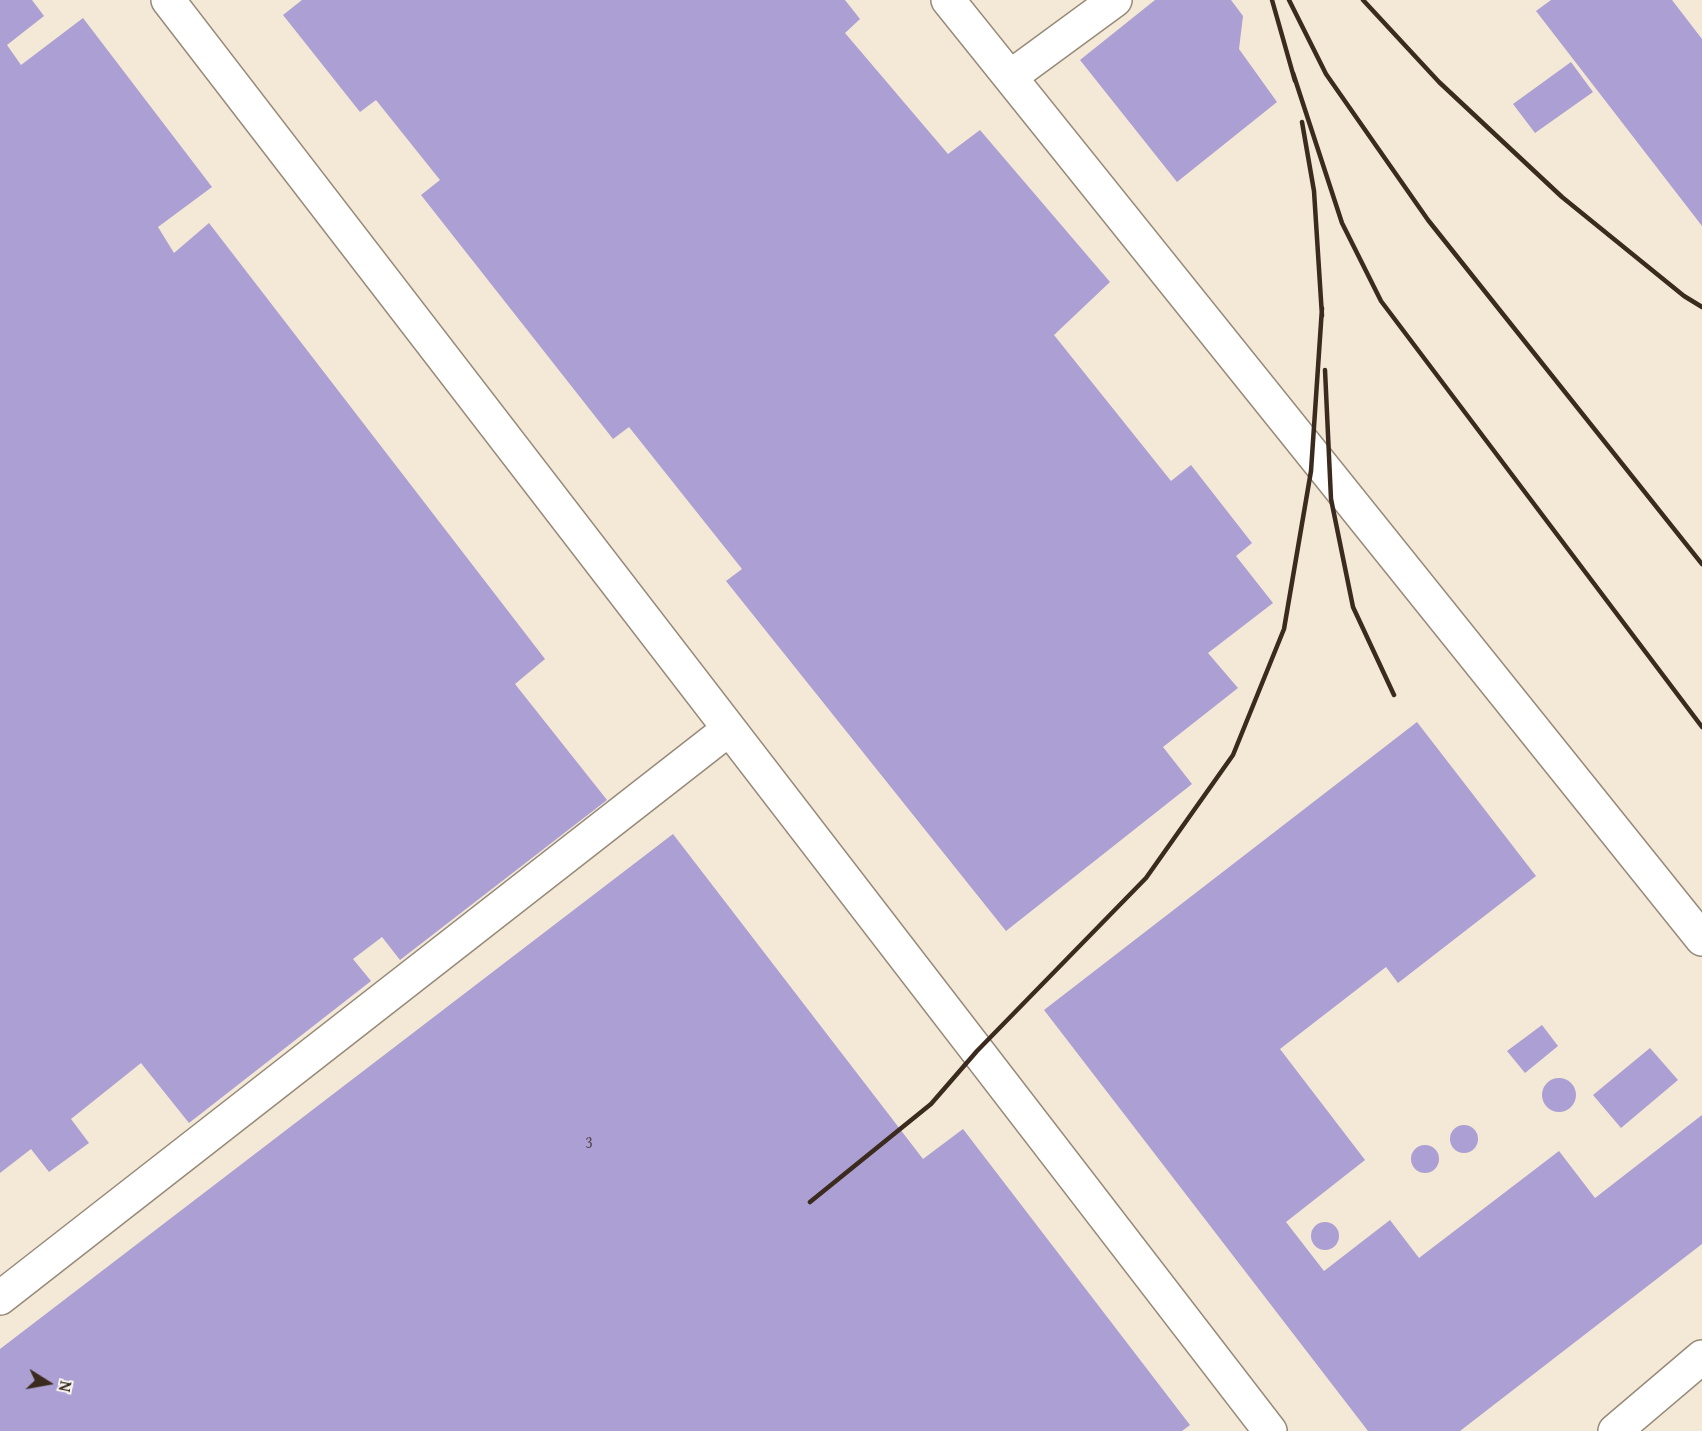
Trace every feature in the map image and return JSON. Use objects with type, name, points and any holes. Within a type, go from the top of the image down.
[{"type":"lane","points":[[948,0],[1702,939]]},
{"type":"lane","points":[[1010,77],[1115,0]]},
{"type":"lane","points":[[174,3],[1270,1431]]},
{"type":"lane","points":[[0,1298],[729,729]]},
{"type":"lane","points":[[1615,1431],[1702,1357]]},
{"type":"building","points":[[0,0],[32,0],[44,16],[7,45],[21,65],[83,18],[212,187],[158,227],[174,253],[209,223],[545,659],[515,684],[607,800],[400,960],[382,937],[353,959],[371,981],[189,1123],[141,1063],[71,1119],[89,1143],[49,1172],[31,1149],[0,1173]]},
{"type":"building","points":[[302,0],[845,0],[860,19],[845,33],[948,154],[980,130],[1110,282],[1054,335],[1171,481],[1191,465],[1252,543],[1236,556],[1273,603],[1208,653],[1238,688],[1163,747],[1192,784],[1006,931],[726,581],[742,569],[629,427],[613,439],[421,195],[440,180],[376,100],[360,112],[283,15]]},
{"type":"building","points":[[1155,0],[1231,0],[1243,16],[1239,49],[1277,102],[1177,182],[1080,60]]},
{"type":"building","points":[[1551,0],[1672,0],[1702,39],[1702,226],[1536,11]]},
{"type":"building","points":[[1571,62],[1593,92],[1535,133],[1513,104]]},
{"type":"building","points":[[1417,722],[1536,876],[1398,983],[1386,967],[1280,1049],[1365,1160],[1286,1222],[1324,1271],[1390,1220],[1419,1258],[1559,1151],[1595,1198],[1702,1115],[1702,1244],[1460,1431],[1368,1431],[1044,1010]]},
{"type":"building","points":[[673,834],[923,1159],[963,1129],[1190,1425],[1182,1431],[0,1431],[0,1349]]},
{"type":"building","points":[[1542,1025],[1558,1046],[1525,1073],[1507,1051]]},
{"type":"building","points":[[1650,1048],[1678,1080],[1621,1128],[1593,1095]]},
{"type":"building","points":[[1559,1078],[1571,1083],[1576,1095],[1571,1107],[1559,1112],[1547,1107],[1542,1095],[1547,1083]]},
{"type":"building","points":[[1464,1125],[1474,1129],[1478,1139],[1474,1149],[1464,1153],[1454,1149],[1450,1139],[1454,1129]]},
{"type":"building","points":[[1425,1145],[1435,1149],[1439,1159],[1435,1169],[1425,1173],[1415,1169],[1411,1159],[1415,1149]]},
{"type":"building","points":[[1325,1222],[1335,1226],[1339,1236],[1335,1246],[1325,1250],[1315,1246],[1311,1236],[1315,1226]]},
{"type":"railway","points":[[1272,0],[1295,81]]},
{"type":"railway","points":[[1289,0],[1326,74],[1428,220],[1702,564]]},
{"type":"railway","points":[[1363,0],[1439,82],[1562,197],[1684,296],[1702,307]]},
{"type":"railway","points":[[1293,73],[1342,223],[1381,301],[1702,727]]},
{"type":"railway","points":[[1302,122],[1314,191],[1322,316]]},
{"type":"railway","points":[[810,1202],[931,1104],[977,1051],[1146,878],[1233,755],[1284,629],[1311,471],[1322,308]]},
{"type":"railway","points":[[1325,370],[1331,499],[1353,607],[1394,695]]}]
